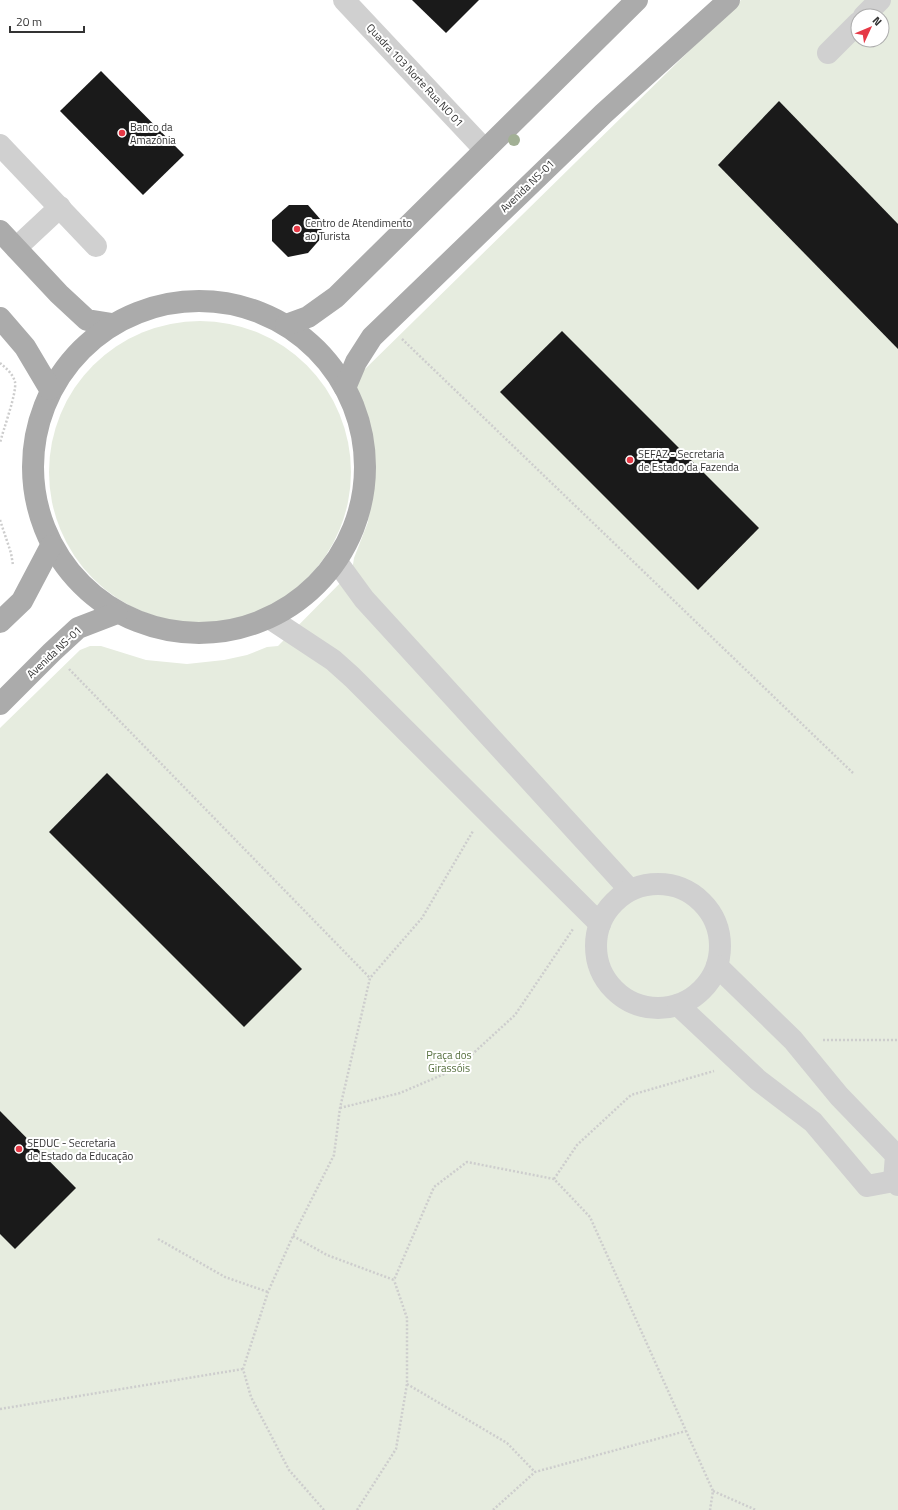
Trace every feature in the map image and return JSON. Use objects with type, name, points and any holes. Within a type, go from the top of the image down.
[{"type":"main road","points":[[286,325],[308,316],[336,297],[637,0]]},
{"type":"main road","name":"Avenida NS-01","points":[[345,388],[356,362],[372,337],[603,114],[729,0]]},
{"type":"main road","points":[[0,231],[59,294],[87,320],[112,324]]},
{"type":"main road","points":[[205,300],[256,310],[286,325],[306,340],[331,365],[345,388],[361,434],[366,477],[357,522],[337,562],[315,588],[296,604],[271,619],[233,632],[197,635],[163,631],[117,613],[77,582],[52,546],[35,500],[32,460],[38,419],[50,389],[73,358],[88,342],[112,324],[139,311],[180,301],[205,300]]},
{"type":"main road","points":[[0,318],[25,347],[50,389]]},
{"type":"main road","points":[[0,622],[22,601],[52,546]]},
{"type":"main road","name":"Avenida NS-01","points":[[0,704],[78,628],[117,613]]},
{"type":"street","name":"Quadra 103 Norte Rua NO 01","points":[[344,0],[485,150]]},
{"type":"street","points":[[872,8],[880,0]]},
{"type":"street","points":[[828,53],[850,30]]},
{"type":"street","points":[[0,145],[96,246]]},
{"type":"street","points":[[16,248],[60,207]]},
{"type":"street","points":[[337,562],[364,599],[630,890]]},
{"type":"street","points":[[271,619],[333,660],[593,917],[598,963],[607,981],[621,996],[638,1005],[658,1009],[678,1005],[695,997],[708,983],[717,966],[720,944],[715,922],[703,904],[688,891],[669,885],[649,884],[630,890],[617,899],[606,910],[593,917]]},
{"type":"street","points":[[678,1005],[758,1080],[813,1122],[867,1186],[896,1183],[896,1155],[839,1096],[793,1040],[717,966]]},
{"type":"path","points":[[386,324],[853,773]]},
{"type":"path","points":[[0,362],[12,375],[15,387],[0,443]]},
{"type":"path","points":[[0,520],[12,558],[12,571]]},
{"type":"path","points":[[52,652],[370,978]]},
{"type":"path","points":[[324,1510],[289,1470],[251,1396],[243,1369],[268,1292],[293,1236],[334,1155],[340,1108],[370,978],[422,918],[486,810]]},
{"type":"path","points":[[340,1108],[400,1093],[456,1069],[515,1015],[593,917]]},
{"type":"path","points":[[793,1040],[898,1040]]},
{"type":"path","points":[[554,1179],[577,1145],[631,1096],[740,1063]]},
{"type":"path","points":[[357,1510],[396,1449],[408,1384],[407,1318],[394,1280],[434,1187],[467,1162],[554,1179],[590,1217],[713,1491],[710,1510]]},
{"type":"path","points":[[293,1236],[326,1255],[394,1280]]},
{"type":"path","points":[[158,1239],[225,1276],[268,1292]]},
{"type":"path","points":[[0,1409],[243,1369]]},
{"type":"path","points":[[408,1384],[507,1443],[535,1472]]},
{"type":"path","points":[[493,1510],[535,1472],[686,1431]]},
{"type":"path","points":[[713,1491],[756,1510]]},
{"type":"green space","name":"Praça dos Girassóis","points":[[741,0],[898,0],[898,1510],[0,1510],[0,728],[80,650],[90,646],[101,646],[146,660],[187,664],[224,660],[247,655],[267,647],[278,646],[352,571],[354,558],[368,522],[372,489],[368,441],[355,396],[355,391],[363,371]]},
{"type":"green space","points":[[200,321],[229,324],[258,333],[284,347],[307,365],[325,388],[339,414],[348,443],[351,472],[348,501],[339,530],[325,556],[307,579],[284,597],[258,611],[229,620],[200,623],[171,620],[142,611],[116,597],[93,579],[75,556],[61,530],[52,501],[49,472],[52,443],[61,414],[75,388],[93,365],[116,347],[142,333],[171,324]]},
{"type":"building","points":[[412,0],[479,0],[446,33]]},
{"type":"building","name":"Banco da Amazônia","points":[[101,71],[184,155],[143,195],[60,111]]},
{"type":"building","points":[[779,101],[898,224],[898,349],[718,165]]},
{"type":"building","name":"Centro de Atendimento ao Turista","points":[[289,205],[308,205],[321,220],[322,237],[308,253],[288,257],[272,241],[272,220]]},
{"type":"building","name":"SEFAZ - Secretaria de Estado da Fazenda","points":[[562,331],[759,528],[698,590],[500,392]]},
{"type":"building","points":[[107,773],[302,969],[244,1027],[49,832]]},
{"type":"building","name":"SEDUC - Secretaria de Estado da Educação","points":[[0,1111],[76,1188],[15,1249],[0,1234]]},
{"type":"place","name":"Banco da Amazônia","points":[[122,133]]},
{"type":"place","name":"Centro de Atendimento ao Turista","points":[[297,229]]},
{"type":"place","name":"SEFAZ - Secretaria de Estado da Fazenda","points":[[630,460]]},
{"type":"place","name":"SEDUC - Secretaria de Estado da Educação","points":[[19,1149]]}]
